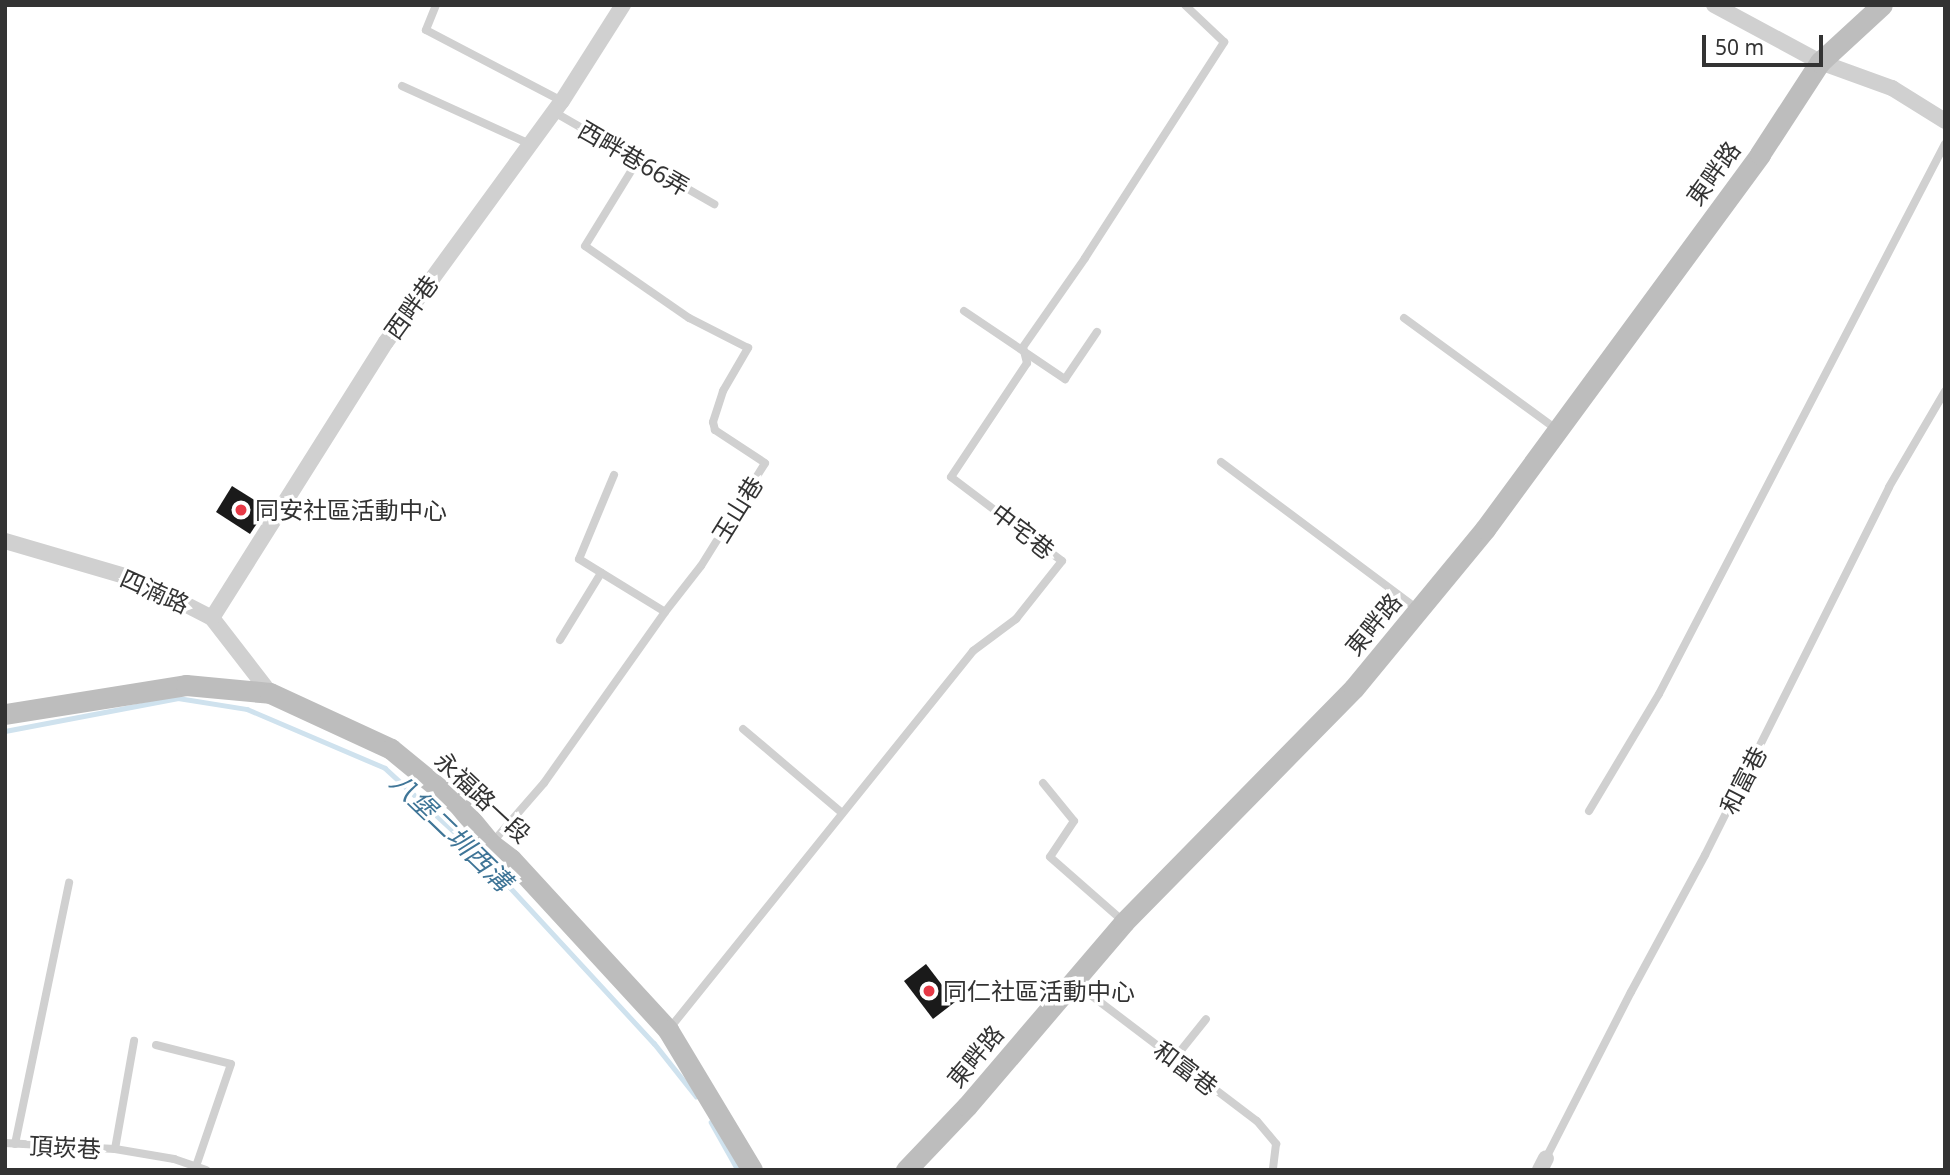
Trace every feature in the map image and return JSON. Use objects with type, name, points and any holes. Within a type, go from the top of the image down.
[{"type":"street","name":"西畔巷","points":[[212,618],[386,342],[531,145],[623,5]]},
{"type":"street","points":[[1714,5],[1819,62],[1892,88],[1945,121]]},
{"type":"street","name":"東畔路","points":[[906,1170],[967,1106],[1124,922],[1354,688],[1485,529],[1760,154],[1819,62],[1882,5]]},
{"type":"street","name":"四湳路","points":[[5,541],[138,579],[212,618],[270,693]]},
{"type":"street","name":"永福路一段","points":[[5,714],[186,685],[270,693],[391,749],[458,804],[491,844],[511,859],[668,1030],[752,1170]]},
{"type":"lane","name":"西畔巷66弄","points":[[436,5],[426,30],[558,106],[638,160],[715,204]]},
{"type":"lane","name":"中宅巷","points":[[668,1030],[973,651],[1016,619],[1062,561],[951,477],[1027,363],[1028,356],[1023,347],[1085,258],[1224,42],[1185,5]]},
{"type":"lane","points":[[402,86],[531,145]]},
{"type":"lane","points":[[1589,811],[1659,694],[1945,144]]},
{"type":"lane","name":"玉山巷","points":[[491,844],[544,783],[664,612],[701,566],[765,463],[715,430],[713,422],[723,391],[748,348],[689,318],[585,246],[638,160]]},
{"type":"lane","points":[[964,312],[1065,379],[1097,332]]},
{"type":"lane","points":[[1405,318],[1558,430]]},
{"type":"lane","name":"和富巷","points":[[1543,1164],[1705,855],[1889,487],[1945,391]]},
{"type":"lane","points":[[1221,462],[1419,610]]},
{"type":"lane","points":[[614,475],[579,559],[664,612]]},
{"type":"lane","points":[[560,640],[601,573]]},
{"type":"lane","points":[[743,729],[841,812]]},
{"type":"lane","points":[[1042,783],[1074,821],[1050,856],[1124,922]]},
{"type":"lane","points":[[15,1144],[69,883]]},
{"type":"lane","name":"和富巷","points":[[1071,981],[1256,1121],[1276,1144],[1273,1170]]},
{"type":"lane","points":[[1174,1059],[1206,1019]]},
{"type":"lane","points":[[115,1149],[134,1041]]},
{"type":"lane","points":[[156,1045],[231,1064],[195,1166]]},
{"type":"lane","name":"頂崁巷","points":[[5,1143],[115,1149],[174,1159],[206,1170]]},
{"type":"building","name":"同安社區活動中心","points":[[232,486],[267,508],[250,534],[216,512]]},
{"type":"building","name":"同仁社區活動中心","points":[[926,964],[955,1002],[933,1019],[904,981]]},
{"type":"waterway","name":"八堡二圳西溝","points":[[5,731],[178,698],[247,709],[385,768],[483,858],[654,1043],[696,1096]]},
{"type":"waterway","name":"八堡二圳西溝","points":[[711,1122],[738,1170]]},
{"type":"place","name":"同安社區活動中心","points":[[241,510]]},
{"type":"place","name":"同仁社區活動中心","points":[[929,991]]}]
